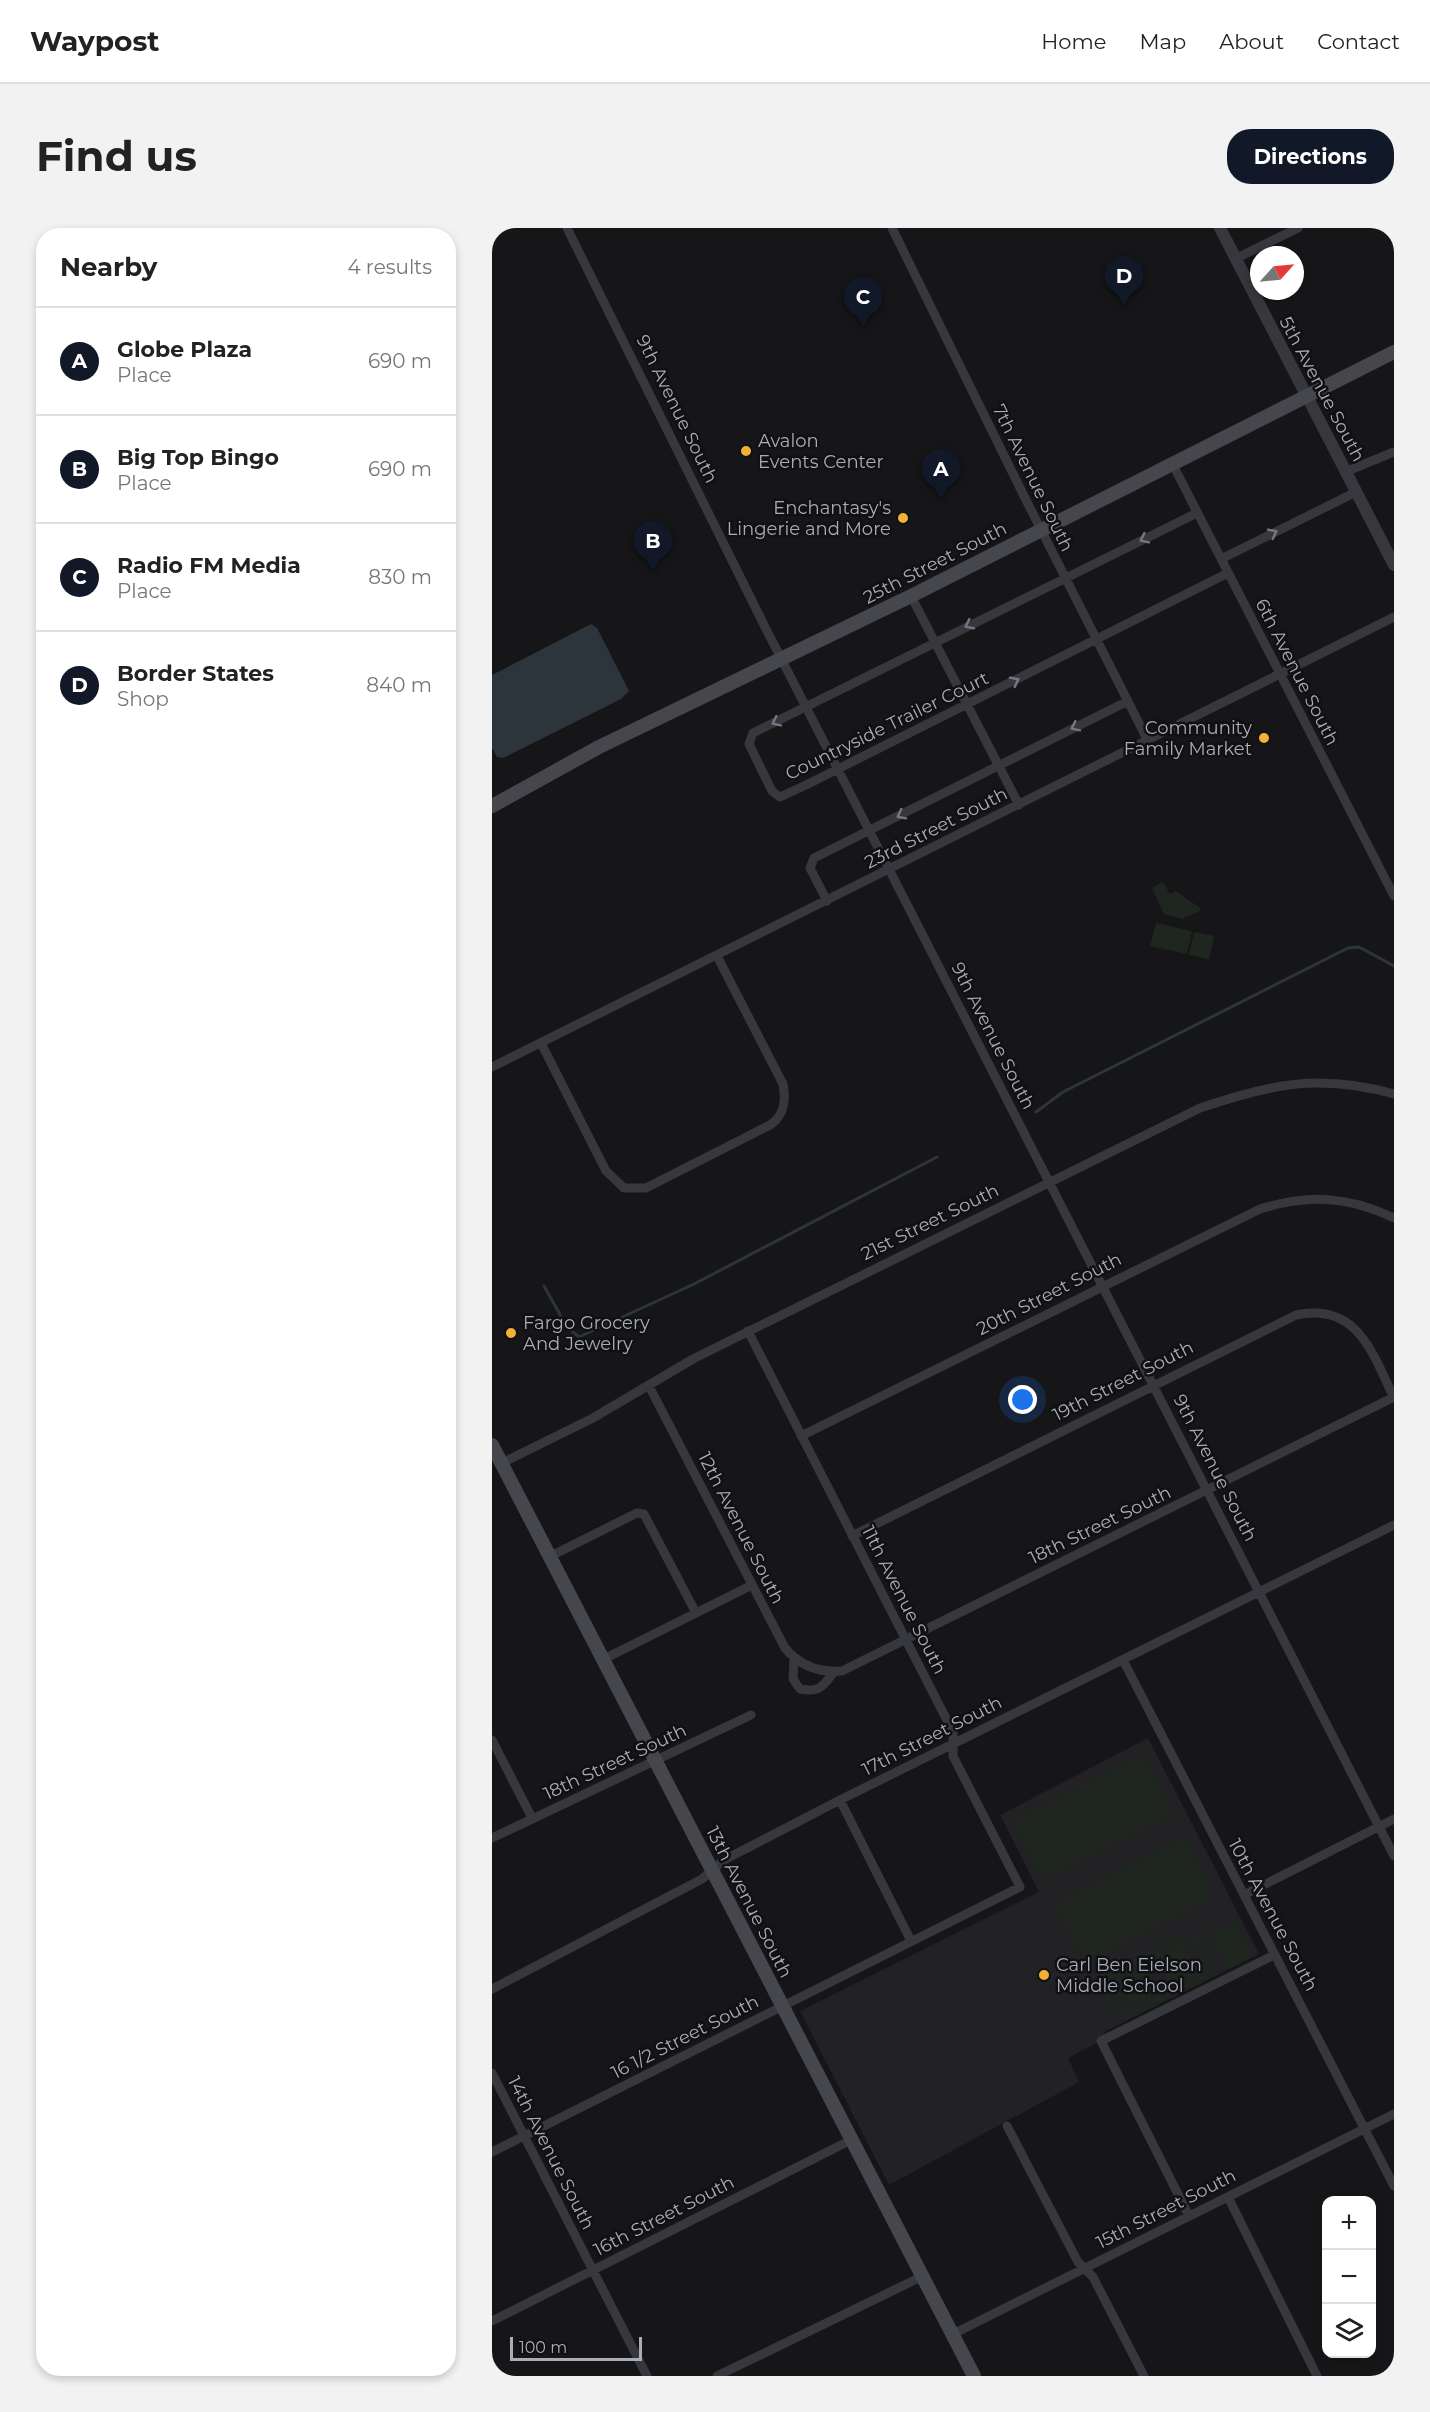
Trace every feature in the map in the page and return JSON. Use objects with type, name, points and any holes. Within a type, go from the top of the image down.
[{"type":"main road","name":"25th Street South","points":[[492,806],[598,747],[911,596],[1394,352]]},
{"type":"main road","name":"13th Avenue South","points":[[492,1445],[974,2376]]},
{"type":"street","name":"9th Avenue South","points":[[567,228],[806,707],[1394,1856]]},
{"type":"street","name":"7th Avenue South","points":[[892,228],[1148,741]]},
{"type":"street","name":"5th Avenue South","points":[[1220,228],[1394,565]]},
{"type":"street","points":[[1235,259],[1298,228]]},
{"type":"street","points":[[1345,472],[1394,452]]},
{"type":"street","name":"6th Avenue South","points":[[1172,463],[1394,896]]},
{"type":"street","points":[[1221,560],[1356,492]]},
{"type":"street","name":"Countryside Trailer Court","points":[[1197,513],[753,733],[749,739],[772,791],[780,797],[1228,573]]},
{"type":"street","points":[[911,596],[1019,805]]},
{"type":"street","name":"23rd Street South","points":[[492,1067],[1394,617]]},
{"type":"street","points":[[827,901],[810,868],[814,858],[1128,701]]},
{"type":"street","points":[[541,1043],[606,1171],[618,1185],[630,1190],[646,1188],[770,1125],[782,1113],[785,1103],[783,1084],[717,956]]},
{"type":"street","name":"21st Street South","points":[[502,1463],[650,1386],[693,1359],[748,1331],[1200,1108],[1245,1093],[1287,1083],[1365,1086],[1394,1094]]},
{"type":"street","name":"20th Street South","points":[[801,1436],[1260,1209],[1292,1199],[1335,1199],[1378,1210],[1394,1218]]},
{"type":"street","name":"19th Street South","points":[[852,1536],[1276,1322],[1314,1311],[1331,1312],[1348,1320],[1364,1340],[1394,1397]]},
{"type":"street","name":"11th Avenue South","points":[[748,1331],[953,1732],[953,1756],[1020,1887]]},
{"type":"street","name":"12th Avenue South","points":[[650,1386],[785,1648],[794,1659]]},
{"type":"street","name":"18th Street South","points":[[794,1659],[818,1670],[842,1671],[1394,1397]]},
{"type":"street","points":[[551,1556],[637,1513],[644,1514],[696,1613]]},
{"type":"street","name":"17th Street South","points":[[492,1989],[627,1920],[702,1879],[724,1860],[840,1800],[1259,1590],[1394,1525]]},
{"type":"street","points":[[604,1659],[752,1585]]},
{"type":"street","points":[[794,1659],[793,1679],[800,1689],[814,1692],[822,1688],[834,1672]]},
{"type":"street","name":"10th Avenue South","points":[[1123,1660],[1394,2186]]},
{"type":"street","name":"18th Street South","points":[[492,1838],[655,1758],[670,1755],[751,1715]]},
{"type":"street","points":[[492,1740],[532,1818]]},
{"type":"street","points":[[840,1800],[911,1941]]},
{"type":"street","points":[[1244,1895],[1394,1819]]},
{"type":"street","name":"16 1/2 Street South","points":[[492,2152],[1020,1887]]},
{"type":"street","points":[[1189,2216],[1101,2041],[1274,1955]]},
{"type":"street","name":"14th Avenue South","points":[[492,2073],[646,2376]]},
{"type":"street","name":"15th Street South","points":[[953,2334],[1394,2114]]},
{"type":"street","points":[[1007,2126],[1078,2262],[1093,2277],[1144,2376]]},
{"type":"street","name":"16th Street South","points":[[492,2321],[850,2140]]},
{"type":"street","points":[[1228,2197],[1317,2376]]},
{"type":"street","points":[[717,2376],[923,2276]]},
{"type":"shaded area","points":[[591,624],[597,628],[629,691],[621,699],[503,758],[497,757],[492,748],[492,675]]},
{"type":"shaded area","points":[[1163,882],[1170,894],[1176,891],[1200,908],[1200,911],[1182,919],[1164,914],[1152,888]]},
{"type":"shaded area","points":[[1156,923],[1192,931],[1187,954],[1150,946]]},
{"type":"shaded area","points":[[1194,932],[1214,936],[1209,959],[1189,955]]},
{"type":"shaded area","name":"Carl Ben Eielson Middle School","points":[[1148,1738],[1259,1954],[1104,2032],[1106,2038],[1068,2058],[1079,2082],[889,2185],[800,2011],[1039,1892],[1000,1815]]},
{"type":"shaded area","points":[[1143,1756],[1172,1814],[1043,1879],[1014,1821]]},
{"type":"shaded area","points":[[1185,1839],[1214,1897],[1085,1962],[1056,1904]]},
{"type":"shaded area","points":[[1235,1922],[1252,1957],[1228,1969],[1210,1933]]},
{"type":"shaded area","points":[[1193,1935],[1200,1938],[1209,1948],[1211,1966],[1204,1979],[1137,2013],[1117,2012],[1110,2007],[1103,1993],[1107,1976],[1114,1968],[1182,1936]],"holes":[[[1192,1940],[1205,1950],[1208,1960],[1200,1975],[1135,2008],[1117,2007],[1110,1999],[1107,1987],[1117,1973],[1183,1941]]]},
{"type":"shaded area","points":[[1183,1944],[1190,1957],[1162,1971],[1155,1958]]},
{"type":"shaded area","points":[[1191,1960],[1198,1973],[1170,1987],[1163,1974]]},
{"type":"shaded area","points":[[1145,1963],[1151,1976],[1123,1990],[1117,1977]]},
{"type":"shaded area","points":[[1153,1979],[1159,1992],[1131,2006],[1125,1993]]},
{"type":"waterway","points":[[1036,1112],[1063,1092],[1348,948],[1359,947],[1394,966]]},
{"type":"waterway","points":[[544,1286],[567,1327],[579,1337],[694,1284],[937,1157]]},
{"type":"place","name":"Border States","points":[[1124,306]]},
{"type":"place","name":"Radio FM Media","points":[[863,327]]},
{"type":"place","name":"Avalon Events Center","points":[[746,451]]},
{"type":"place","name":"Globe Plaza","points":[[941,499]]},
{"type":"place","name":"Enchantasy's Lingerie and More","points":[[903,518]]},
{"type":"place","name":"Big Top Bingo","points":[[653,571]]},
{"type":"place","name":"Community Family Market","points":[[1264,738]]},
{"type":"place","name":"Fargo Grocery And Jewelry","points":[[511,1333]]},
{"type":"place","name":"Carl Ben Eielson Middle School","points":[[1044,1975]]}]
